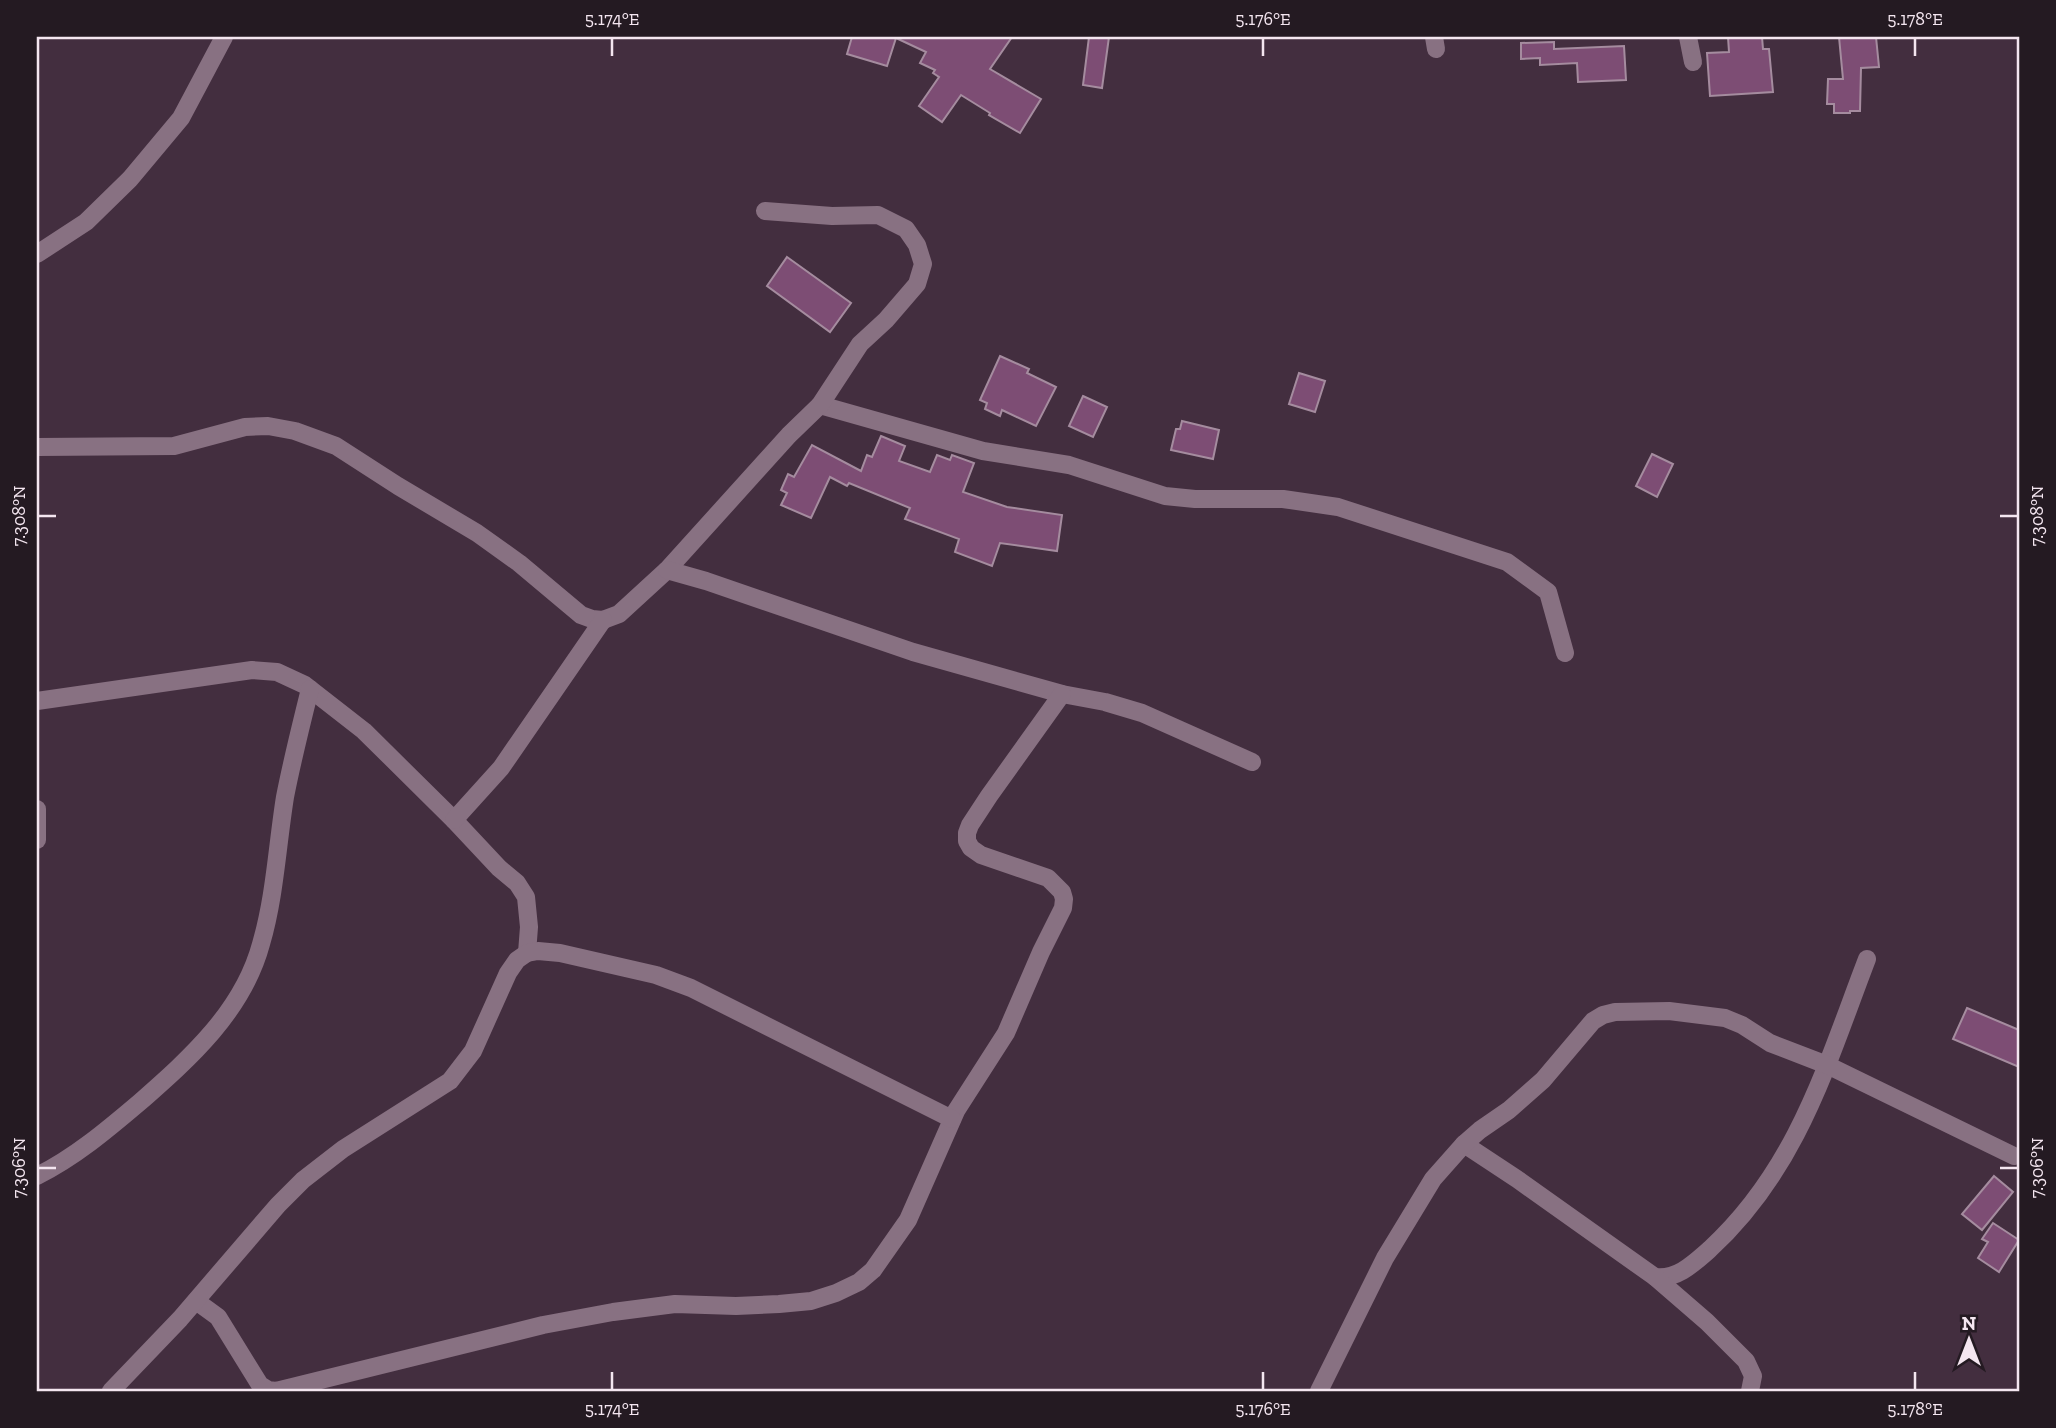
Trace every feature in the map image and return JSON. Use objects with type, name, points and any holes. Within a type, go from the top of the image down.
[{"type":"street","points":[[37,254],[86,222],[130,179],[181,118],[224,37]]},
{"type":"street","points":[[1688,37],[1693,62]]},
{"type":"street","points":[[37,447],[174,446],[246,427],[268,426],[295,431],[336,446],[477,533],[519,563],[581,615],[603,620],[619,614],[667,570],[789,435],[820,405],[860,344],[886,320],[917,284],[923,264],[917,245],[906,229],[878,215],[832,216],[765,211]]},
{"type":"street","points":[[820,405],[983,451],[1069,465],[1165,496],[1195,499],[1283,499],[1338,507],[1507,562],[1548,592],[1565,653]]},
{"type":"street","points":[[667,570],[913,652],[1062,694],[1105,702],[1142,713],[1252,762]]},
{"type":"street","points":[[454,820],[501,768],[603,620]]},
{"type":"street","points":[[37,701],[252,670],[277,672],[310,689],[364,731],[522,888],[526,897],[527,953]]},
{"type":"street","points":[[37,1176],[96,1140],[186,1061],[212,1034],[242,992],[264,934],[286,797],[310,689]]},
{"type":"street","points":[[196,1301],[218,1317],[260,1385],[276,1391],[543,1325],[675,1304],[736,1306],[811,1301],[859,1282],[873,1270],[908,1220],[952,1119],[970,1086],[1006,1033],[1063,908],[1062,892],[1048,878],[981,855],[971,848],[967,841],[970,825],[1062,694]]},
{"type":"street","points":[[37,809],[37,839]]},
{"type":"street","points":[[111,1391],[196,1301],[278,1205],[303,1180],[343,1149],[450,1081],[474,1051],[508,973],[517,960],[527,953],[560,953],[656,975],[691,988],[952,1119]]},
{"type":"street","points":[[1655,1277],[1672,1276],[1694,1263],[1730,1230],[1757,1198],[1794,1142],[1818,1089],[1867,959]]},
{"type":"street","points":[[1319,1391],[1385,1258],[1433,1179],[1464,1144],[1543,1080],[1593,1021],[1603,1015],[1615,1012],[1669,1011],[1725,1018],[1777,1046],[1827,1065],[2014,1156]]},
{"type":"street","points":[[1464,1144],[1655,1277],[1707,1322],[1746,1361],[1753,1376],[1750,1391]]},
{"type":"building","points":[[852,37],[1012,37],[990,69],[1041,99],[1020,133],[961,95],[942,122],[919,106],[939,77],[933,73],[935,70],[920,63],[926,52],[896,38],[887,66],[847,54]]},
{"type":"building","points":[[1089,37],[1109,37],[1102,88],[1083,85]]},
{"type":"building","points":[[1728,37],[1762,37],[1763,49],[1769,49],[1773,92],[1710,96],[1707,53],[1729,52]]},
{"type":"building","points":[[1839,37],[1876,37],[1879,67],[1861,68],[1860,111],[1834,113],[1834,104],[1827,104],[1828,79],[1843,79]]},
{"type":"building","points":[[1554,42],[1554,49],[1624,46],[1626,80],[1578,82],[1577,63],[1540,65],[1540,58],[1521,59],[1521,43]]},
{"type":"building","points":[[787,257],[851,303],[830,332],[767,286]]},
{"type":"building","points":[[1000,356],[1029,369],[1027,373],[1056,387],[1036,426],[1002,410],[1000,416],[985,409],[987,403],[980,400]]},
{"type":"building","points":[[1299,373],[1325,381],[1315,412],[1289,404]]},
{"type":"building","points":[[1083,396],[1107,407],[1093,437],[1069,426]]},
{"type":"building","points":[[1182,421],[1219,430],[1213,459],[1171,450],[1176,429],[1180,429]]},
{"type":"building","points":[[881,436],[905,446],[899,461],[930,472],[937,455],[950,460],[952,455],[974,463],[963,492],[1007,507],[1062,515],[1057,551],[1000,543],[992,566],[955,552],[959,539],[905,519],[910,508],[849,483],[847,486],[830,477],[811,518],[781,505],[787,493],[781,490],[788,474],[794,477],[812,445],[861,471],[867,455],[872,457]]},
{"type":"building","points":[[1652,454],[1673,464],[1657,497],[1636,486]]},
{"type":"building","points":[[1967,1008],[2019,1030],[2019,1067],[1953,1039]]},
{"type":"building","points":[[1994,1176],[2013,1192],[1982,1230],[1962,1214]]},
{"type":"building","points":[[1993,1223],[2019,1240],[1999,1272],[1978,1258],[1988,1242],[1982,1239]]}]
